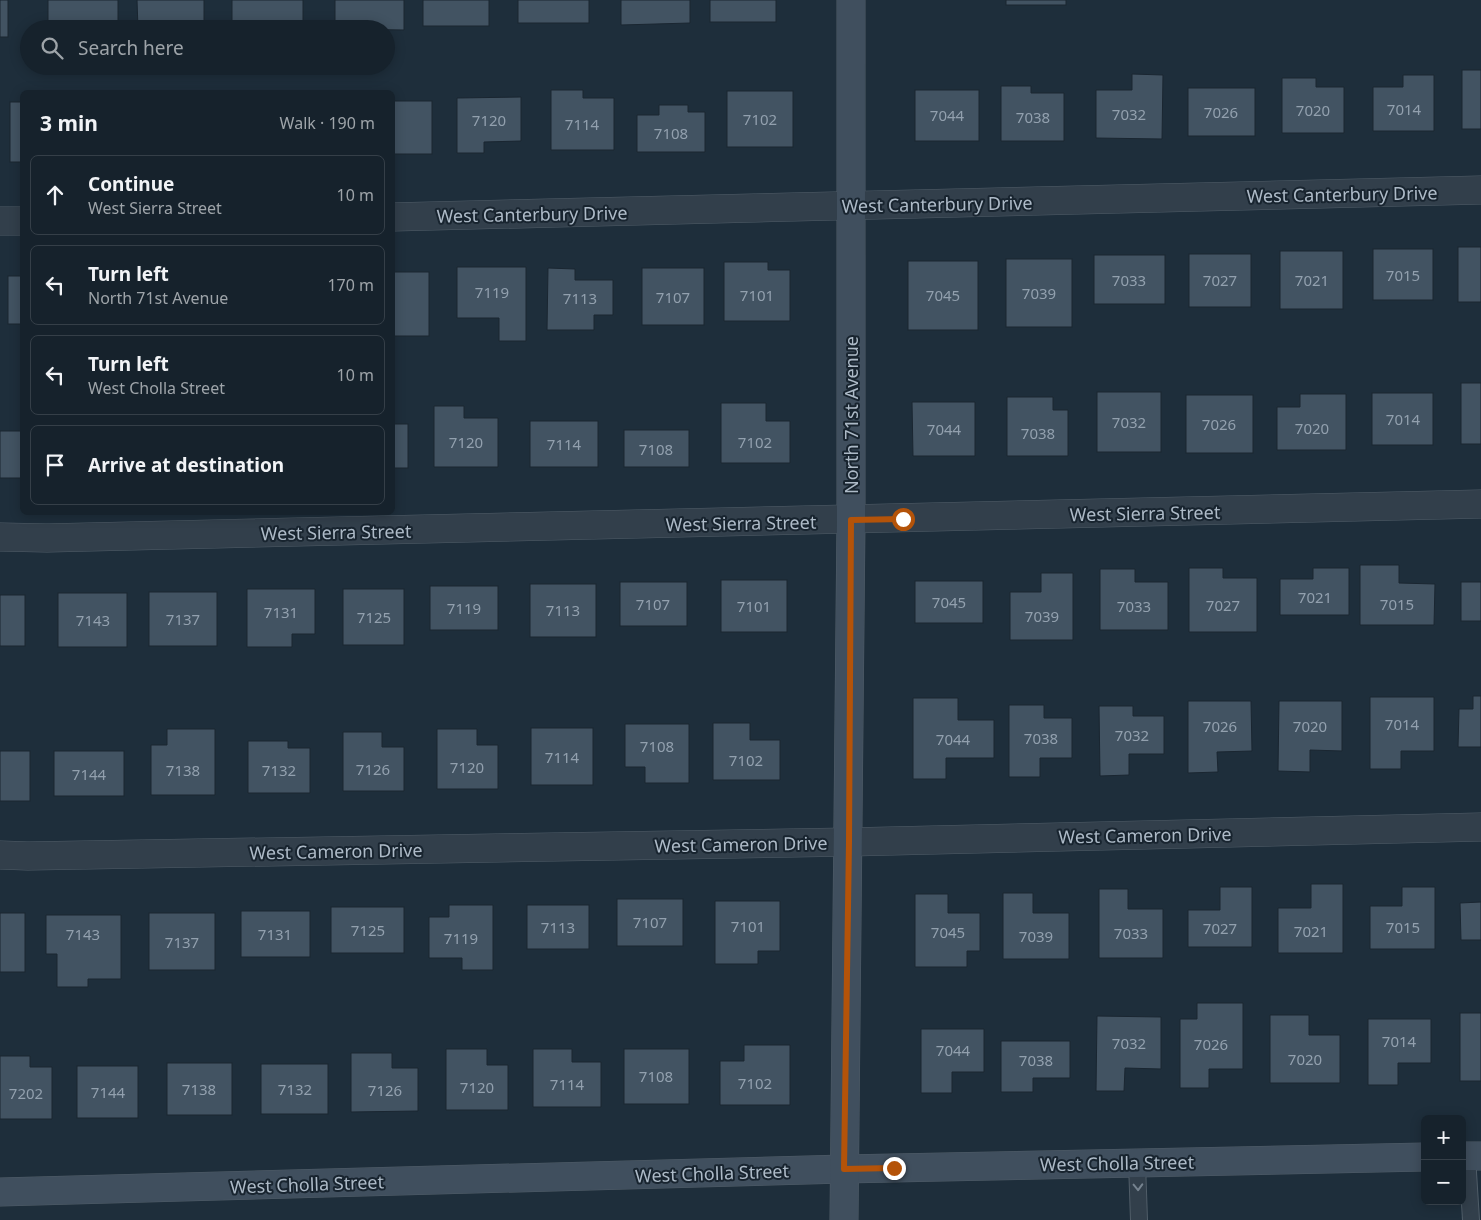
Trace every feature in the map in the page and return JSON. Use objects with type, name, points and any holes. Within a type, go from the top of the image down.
[{"type":"street","name":"North 71st Avenue","points":[[844,1220],[851,520],[851,0]]},
{"type":"street","name":"West Canterbury Drive","points":[[395,217],[1481,190]]},
{"type":"street","points":[[0,221],[20,221]]},
{"type":"street","name":"West Sierra Street","points":[[0,537],[57,538],[1481,504]]},
{"type":"street","name":"West Cameron Drive","points":[[0,855],[849,842],[1481,827]]},
{"type":"street","name":"West Cholla Street","points":[[0,1192],[844,1169],[1421,1157]]},
{"type":"lane","points":[[1470,1156],[1471,1220]]},
{"type":"lane","points":[[1137,1163],[1139,1220]]},
{"type":"building","points":[[0,0],[8,0],[8,37],[0,37]]},
{"type":"building","points":[[48,0],[118,0],[118,20],[48,20]]},
{"type":"building","points":[[137,0],[204,0],[204,20],[138,20]]},
{"type":"building","points":[[232,0],[303,0],[303,20],[232,20]]},
{"type":"building","points":[[335,0],[404,0],[404,30],[395,30],[395,20],[335,20]]},
{"type":"building","points":[[423,0],[489,0],[489,26],[423,26]]},
{"type":"building","points":[[518,0],[589,0],[589,23],[518,23]]},
{"type":"building","points":[[621,0],[690,0],[690,23],[621,25]]},
{"type":"building","points":[[710,0],[776,0],[776,22],[710,22]]},
{"type":"building","points":[[1006,0],[1066,0],[1066,5],[1006,5]]},
{"type":"building","points":[[1462,70],[1481,70],[1481,129],[1462,129]]},
{"type":"building","points":[[1132,74],[1163,75],[1162,139],[1096,138],[1096,90],[1132,90]]},
{"type":"building","points":[[1403,75],[1434,75],[1434,131],[1373,131],[1373,87],[1403,87]]},
{"type":"building","points":[[1282,78],[1316,78],[1316,87],[1344,87],[1344,133],[1282,133]]},
{"type":"building","points":[[1001,86],[1031,86],[1031,93],[1064,93],[1064,141],[1001,141]]},
{"type":"building","points":[[1188,88],[1255,88],[1255,136],[1188,136]]},
{"type":"building","points":[[551,90],[583,90],[583,98],[614,98],[614,150],[551,150]]},
{"type":"building","points":[[915,90],[979,90],[979,141],[915,141]]},
{"type":"building","points":[[727,91],[793,91],[793,147],[727,147]]},
{"type":"building","points":[[521,97],[521,141],[484,142],[484,153],[457,153],[457,98]]},
{"type":"building","points":[[395,101],[432,101],[432,154],[395,154]]},
{"type":"building","points":[[10,102],[20,102],[20,162],[10,162]]},
{"type":"building","points":[[659,105],[688,105],[688,112],[705,112],[705,152],[637,152],[637,115],[659,115]]},
{"type":"building","points":[[1458,247],[1481,247],[1481,302],[1458,302]]},
{"type":"building","points":[[1373,249],[1433,249],[1433,300],[1373,300]]},
{"type":"building","points":[[1280,251],[1343,251],[1343,309],[1280,309]]},
{"type":"building","points":[[1189,254],[1251,254],[1251,307],[1189,307]]},
{"type":"building","points":[[1094,255],[1165,255],[1165,304],[1094,304]]},
{"type":"building","points":[[1006,259],[1072,259],[1072,327],[1006,327]]},
{"type":"building","points":[[908,261],[978,261],[978,330],[908,330]]},
{"type":"building","points":[[724,262],[768,262],[768,270],[790,270],[790,321],[724,321]]},
{"type":"building","points":[[457,267],[526,267],[526,341],[499,341],[499,318],[457,318]]},
{"type":"building","points":[[548,268],[575,269],[575,280],[613,280],[613,315],[594,315],[594,330],[547,330]]},
{"type":"building","points":[[642,268],[704,268],[704,325],[642,325]]},
{"type":"building","points":[[395,272],[429,272],[429,336],[395,336]]},
{"type":"building","points":[[8,276],[20,276],[20,324],[8,324]]},
{"type":"building","points":[[1461,383],[1481,383],[1481,444],[1461,444]]},
{"type":"building","points":[[1097,392],[1161,392],[1161,452],[1097,452]]},
{"type":"building","points":[[1372,393],[1433,393],[1433,445],[1372,445]]},
{"type":"building","points":[[1300,394],[1346,394],[1346,450],[1277,450],[1277,407],[1300,407]]},
{"type":"building","points":[[1186,395],[1253,395],[1253,453],[1186,453]]},
{"type":"building","points":[[1007,397],[1053,397],[1053,410],[1068,410],[1068,456],[1007,456]]},
{"type":"building","points":[[912,402],[975,402],[975,456],[913,456]]},
{"type":"building","points":[[721,403],[766,403],[766,421],[790,421],[790,463],[721,463]]},
{"type":"building","points":[[434,406],[464,406],[464,418],[498,418],[498,467],[434,467]]},
{"type":"building","points":[[530,421],[598,421],[598,467],[530,467]]},
{"type":"building","points":[[395,424],[408,424],[408,468],[395,468]]},
{"type":"building","points":[[624,430],[689,430],[689,467],[624,467]]},
{"type":"building","points":[[0,431],[20,431],[20,478],[0,478]]},
{"type":"building","points":[[1360,565],[1399,565],[1399,583],[1435,584],[1434,625],[1360,625]]},
{"type":"building","points":[[1189,568],[1223,568],[1223,578],[1257,578],[1257,632],[1189,632]]},
{"type":"building","points":[[1313,568],[1349,568],[1349,615],[1280,615],[1280,579],[1313,579]]},
{"type":"building","points":[[1100,569],[1135,569],[1135,582],[1168,582],[1168,630],[1100,630]]},
{"type":"building","points":[[1041,573],[1073,573],[1073,640],[1010,640],[1010,592],[1041,592]]},
{"type":"building","points":[[721,580],[787,580],[787,632],[721,632]]},
{"type":"building","points":[[915,581],[983,581],[983,623],[915,623]]},
{"type":"building","points":[[620,582],[687,582],[687,626],[620,626]]},
{"type":"building","points":[[1461,582],[1481,582],[1481,621],[1461,621]]},
{"type":"building","points":[[530,584],[596,584],[596,637],[530,637]]},
{"type":"building","points":[[430,586],[498,586],[498,630],[430,630]]},
{"type":"building","points":[[247,589],[315,589],[315,634],[292,634],[292,647],[247,647]]},
{"type":"building","points":[[343,589],[404,589],[404,645],[343,645]]},
{"type":"building","points":[[149,592],[217,592],[217,646],[149,646]]},
{"type":"building","points":[[58,593],[127,593],[127,647],[58,647]]},
{"type":"building","points":[[0,595],[25,595],[25,646],[0,646]]},
{"type":"building","points":[[1473,696],[1481,696],[1481,747],[1458,747],[1459,709],[1473,709]]},
{"type":"building","points":[[1370,697],[1434,697],[1434,751],[1401,751],[1401,769],[1370,769]]},
{"type":"building","points":[[913,698],[958,698],[958,720],[994,720],[994,758],[946,758],[946,779],[913,779]]},
{"type":"building","points":[[1188,701],[1251,701],[1252,751],[1217,752],[1218,772],[1188,773]]},
{"type":"building","points":[[1279,701],[1342,701],[1342,751],[1310,750],[1310,772],[1278,771]]},
{"type":"building","points":[[1009,705],[1044,705],[1044,718],[1072,718],[1072,758],[1040,758],[1040,777],[1009,777]]},
{"type":"building","points":[[1099,706],[1133,706],[1133,716],[1164,716],[1164,754],[1129,754],[1129,775],[1100,776]]},
{"type":"building","points":[[713,723],[750,723],[750,740],[780,740],[780,780],[713,780]]},
{"type":"building","points":[[625,724],[689,724],[689,783],[645,783],[645,767],[625,767]]},
{"type":"building","points":[[531,728],[593,728],[593,785],[531,785]]},
{"type":"building","points":[[167,729],[215,729],[215,795],[151,795],[151,745],[167,745]]},
{"type":"building","points":[[437,729],[477,729],[477,745],[498,745],[498,789],[437,789]]},
{"type":"building","points":[[343,732],[382,732],[382,747],[404,747],[404,791],[343,791]]},
{"type":"building","points":[[248,741],[288,741],[288,748],[310,748],[310,793],[248,793]]},
{"type":"building","points":[[0,751],[30,751],[30,801],[0,801]]},
{"type":"building","points":[[54,751],[124,751],[124,796],[54,796]]},
{"type":"building","points":[[1311,884],[1343,884],[1343,953],[1278,953],[1278,908],[1311,908]]},
{"type":"building","points":[[1220,887],[1252,887],[1252,947],[1188,947],[1188,910],[1220,910]]},
{"type":"building","points":[[1402,887],[1435,887],[1435,949],[1370,949],[1370,906],[1402,906]]},
{"type":"building","points":[[1099,889],[1128,889],[1128,909],[1163,909],[1163,958],[1099,958]]},
{"type":"building","points":[[1003,893],[1033,893],[1033,913],[1069,913],[1069,959],[1003,959]]},
{"type":"building","points":[[915,894],[948,894],[948,913],[980,913],[980,951],[967,951],[967,967],[915,967]]},
{"type":"building","points":[[617,899],[683,899],[683,946],[617,946]]},
{"type":"building","points":[[715,901],[780,901],[780,951],[758,951],[758,964],[715,964]]},
{"type":"building","points":[[1481,902],[1481,940],[1461,940],[1460,903]]},
{"type":"building","points":[[449,905],[493,905],[493,970],[462,970],[462,958],[429,958],[429,917],[449,917]]},
{"type":"building","points":[[527,905],[589,905],[589,949],[527,949]]},
{"type":"building","points":[[331,907],[404,907],[404,953],[331,953]]},
{"type":"building","points":[[241,911],[310,911],[310,957],[241,957]]},
{"type":"building","points":[[0,913],[25,913],[25,972],[0,972]]},
{"type":"building","points":[[149,913],[215,913],[215,970],[149,970]]},
{"type":"building","points":[[46,915],[121,915],[121,979],[88,979],[88,987],[57,987],[57,954],[46,954]]},
{"type":"building","points":[[1197,1003],[1243,1003],[1243,1069],[1209,1069],[1209,1088],[1180,1088],[1180,1019],[1197,1019]]},
{"type":"building","points":[[1460,1013],[1481,1013],[1481,1081],[1460,1081]]},
{"type":"building","points":[[1270,1015],[1309,1015],[1309,1035],[1340,1035],[1340,1083],[1270,1083]]},
{"type":"building","points":[[1097,1016],[1161,1017],[1161,1069],[1125,1068],[1124,1091],[1096,1091]]},
{"type":"building","points":[[1368,1019],[1431,1019],[1431,1063],[1398,1063],[1398,1085],[1368,1085]]},
{"type":"building","points":[[921,1029],[984,1029],[984,1072],[952,1072],[952,1093],[921,1093]]},
{"type":"building","points":[[1001,1041],[1070,1041],[1070,1078],[1033,1078],[1033,1092],[1001,1092]]},
{"type":"building","points":[[744,1045],[790,1045],[790,1105],[720,1105],[720,1061],[744,1061]]},
{"type":"building","points":[[446,1049],[487,1049],[487,1065],[508,1065],[508,1110],[446,1110]]},
{"type":"building","points":[[533,1049],[572,1049],[572,1062],[601,1062],[601,1107],[533,1107]]},
{"type":"building","points":[[624,1049],[689,1049],[689,1104],[624,1104]]},
{"type":"building","points":[[351,1053],[392,1053],[392,1068],[418,1068],[418,1111],[351,1112]]},
{"type":"building","points":[[0,1056],[30,1056],[30,1067],[52,1067],[52,1119],[0,1119]]},
{"type":"building","points":[[167,1063],[232,1063],[232,1115],[167,1115]]},
{"type":"building","points":[[261,1064],[328,1064],[328,1114],[261,1114]]},
{"type":"building","points":[[77,1066],[138,1066],[138,1118],[77,1118]]},
{"type":"route","points":[[894,1168],[844,1169],[851,520],[903,519]]}]
